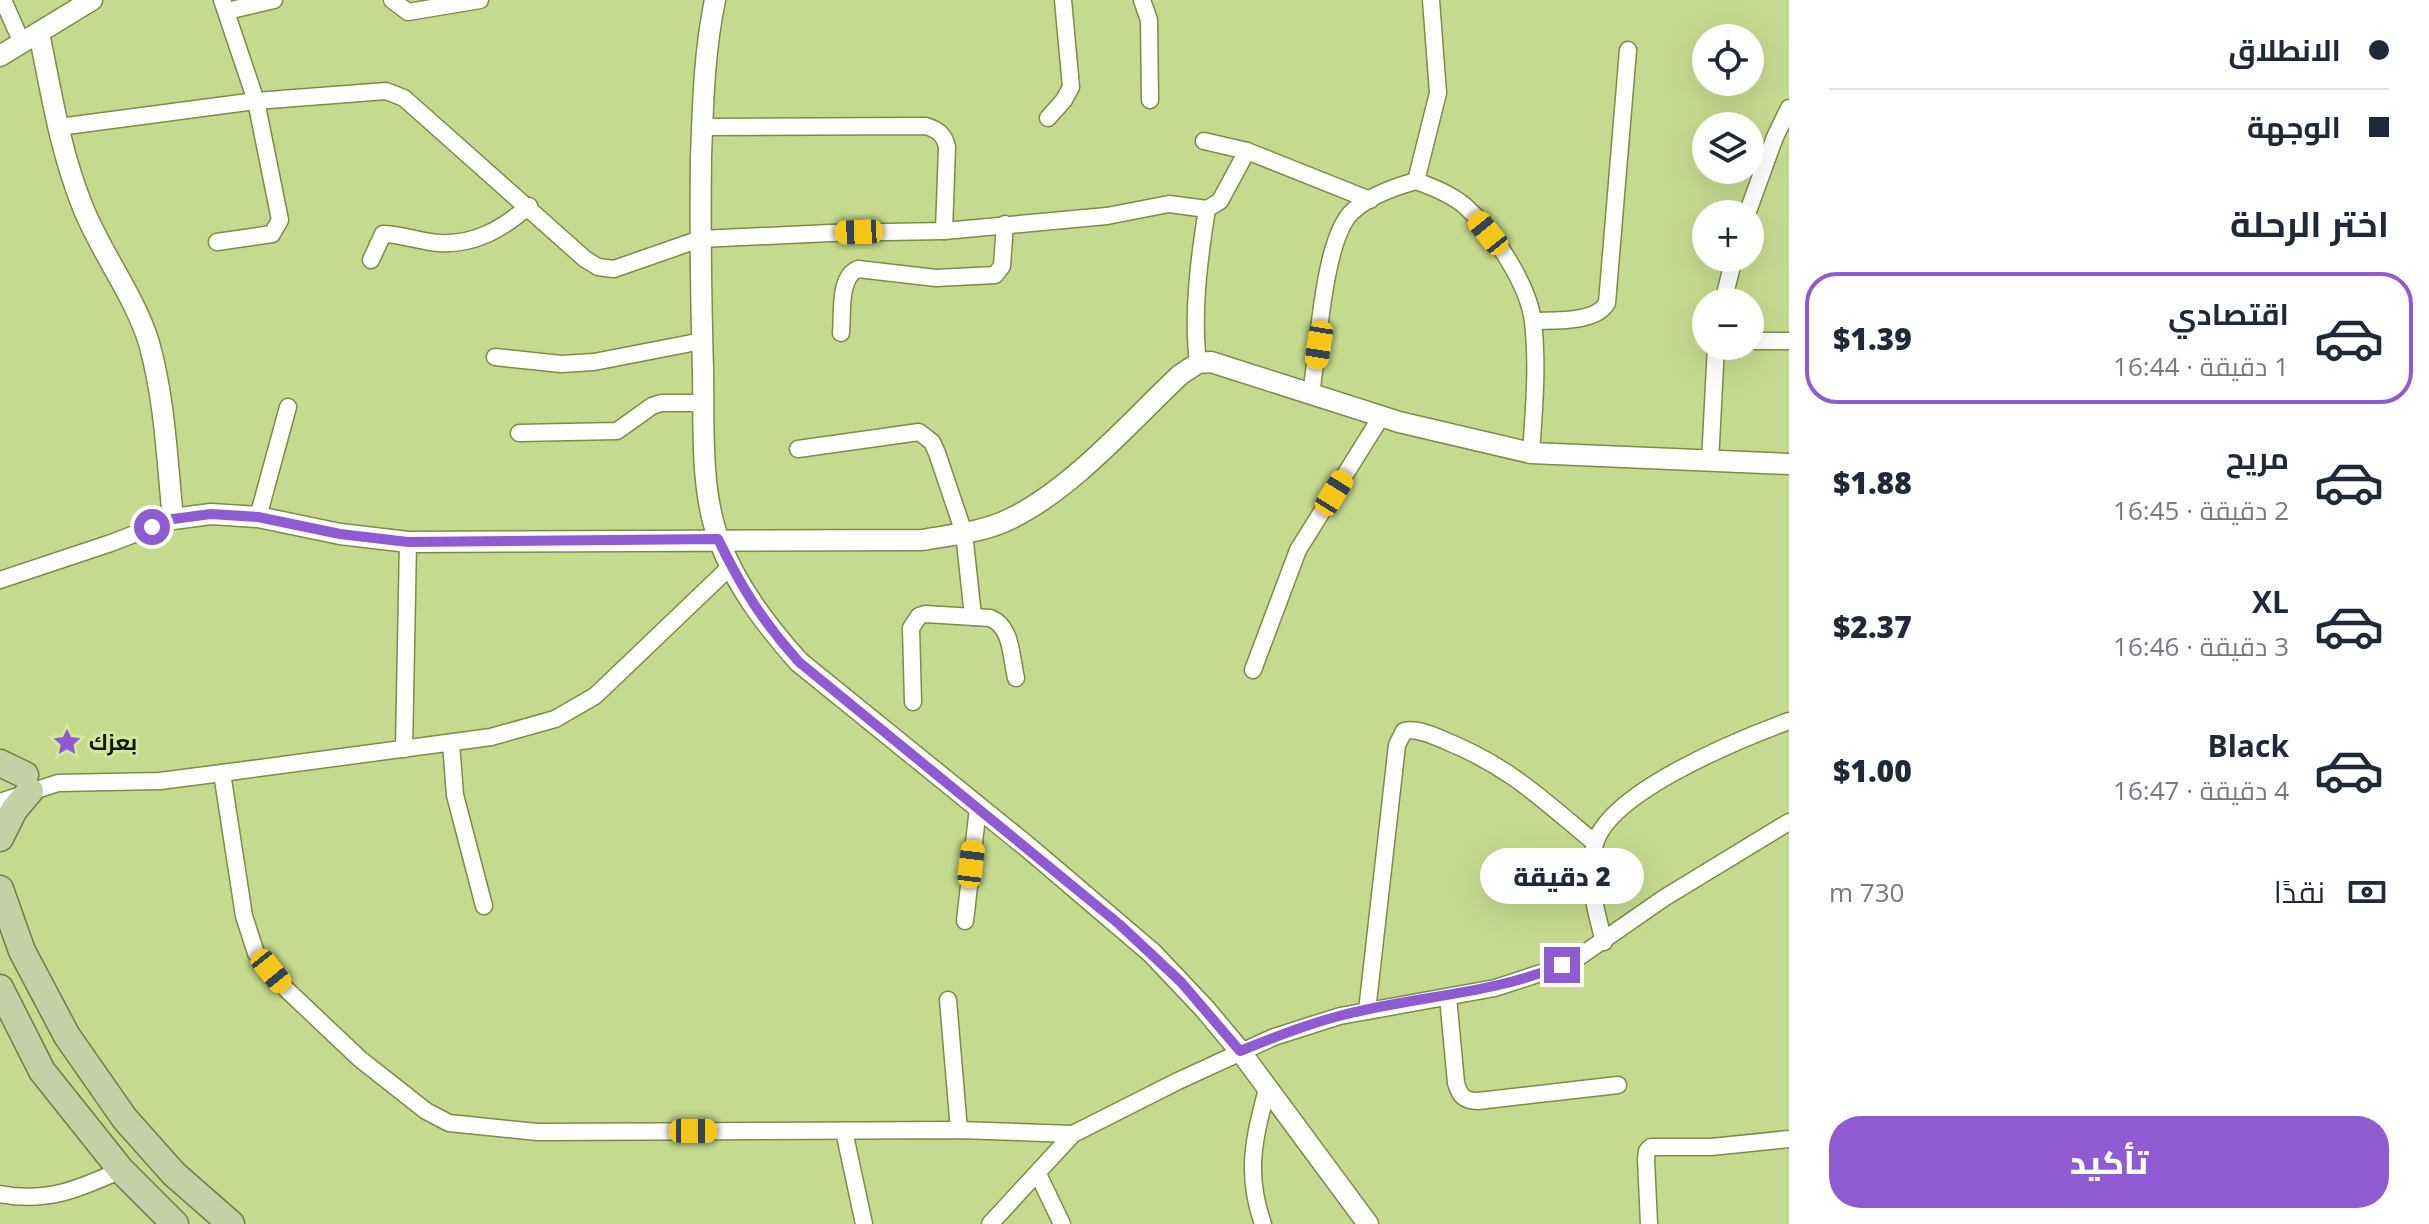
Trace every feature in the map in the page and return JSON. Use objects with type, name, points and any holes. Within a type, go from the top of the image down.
[{"type":"main road","points":[[0,763],[19,782],[14,810],[0,838]]},
{"type":"main road","points":[[0,889],[22,951],[67,1036],[125,1119],[174,1174],[231,1224]]},
{"type":"main road","points":[[0,988],[42,1071],[121,1170],[175,1224]]},
{"type":"street","points":[[3,0],[30,38],[59,127],[67,165],[83,208],[148,340],[163,416],[173,519]]},
{"type":"street","points":[[0,56],[92,0]]},
{"type":"street","points":[[217,242],[272,234],[280,220],[256,101],[224,6],[274,0]]},
{"type":"street","points":[[392,0],[408,12],[480,0]]},
{"type":"street","points":[[715,0],[706,42],[702,127],[702,341],[707,480],[718,539],[731,566],[768,628],[799,662],[1152,953],[1240,1051],[1368,1224]]},
{"type":"street","points":[[1048,118],[1071,87],[1063,0]]},
{"type":"street","points":[[1142,0],[1149,20],[1150,100]]},
{"type":"street","points":[[1416,181],[1438,93],[1431,0]]},
{"type":"street","points":[[1533,321],[1591,315],[1604,309],[1607,303],[1628,50]]},
{"type":"street","points":[[59,127],[256,101],[386,91],[395,93],[529,206],[585,259],[598,267],[614,269],[700,239],[944,231],[1107,216],[1169,204],[1207,209],[1220,201],[1247,151]]},
{"type":"street","points":[[1753,200],[1782,138],[1789,108]]},
{"type":"street","points":[[702,127],[926,126],[937,130],[945,137],[947,147],[944,231]]},
{"type":"street","points":[[1204,141],[1247,151],[1370,200]]},
{"type":"street","points":[[1311,394],[1335,240],[1349,216],[1370,200],[1416,181],[1449,195],[1477,219],[1499,246],[1524,293],[1533,321],[1531,453]]},
{"type":"street","points":[[371,260],[383,234],[438,243],[468,242],[507,225],[529,206]]},
{"type":"street","points":[[1198,363],[1196,318],[1207,209]]},
{"type":"street","points":[[841,333],[845,279],[853,270],[936,278],[995,275],[1002,266],[1005,224]]},
{"type":"street","points":[[495,357],[561,364],[594,362],[702,341]]},
{"type":"street","points":[[1764,341],[1789,341]]},
{"type":"street","points":[[1710,462],[1715,360]]},
{"type":"street","points":[[0,580],[173,519],[211,514],[258,517],[340,534],[408,542],[922,540],[964,533],[1009,520],[1043,500],[1067,482],[1180,375],[1198,363],[1211,362],[1381,417],[1531,453],[1789,464]]},
{"type":"street","points":[[519,433],[617,431],[661,403],[704,403]]},
{"type":"street","points":[[258,517],[288,407]]},
{"type":"street","points":[[1253,670],[1298,550],[1381,417]]},
{"type":"street","points":[[798,449],[919,432],[932,442],[964,533],[973,616]]},
{"type":"street","points":[[404,749],[408,542]]},
{"type":"street","points":[[0,802],[19,782],[160,781],[491,737],[555,719],[595,696],[731,566]]},
{"type":"street","points":[[913,702],[911,628],[925,614],[990,618],[1003,625],[1016,678]]},
{"type":"street","points":[[1604,942],[1591,878],[1595,843],[1607,819],[1646,790],[1727,746],[1789,721]]},
{"type":"street","points":[[1367,1011],[1397,745],[1404,731],[1431,735],[1502,768],[1595,843]]},
{"type":"street","points":[[451,743],[455,795],[484,906]]},
{"type":"street","points":[[222,773],[244,916],[256,953],[286,989],[400,1093],[449,1123],[537,1132],[959,1130],[1073,1134]]},
{"type":"street","points":[[965,921],[978,808]]},
{"type":"street","points":[[990,1224],[1073,1134],[1240,1051],[1328,1019],[1495,988],[1579,957],[1664,898],[1789,822]]},
{"type":"street","points":[[1448,997],[1456,1083],[1464,1099],[1478,1101],[1618,1085]]},
{"type":"street","points":[[948,1000],[959,1130]]},
{"type":"street","points":[[1262,1223],[1252,1173],[1253,1146],[1267,1089]]},
{"type":"street","points":[[844,1131],[864,1224]]},
{"type":"street","points":[[1649,1224],[1646,1159],[1651,1147],[1711,1147],[1789,1139]]},
{"type":"street","points":[[0,1194],[47,1198],[79,1189],[121,1170]]},
{"type":"street","points":[[1038,1174],[1062,1224]]},
{"type":"place","name":"بعزك","points":[[67,742]]},
{"type":"route","points":[[152,527],[173,519],[211,514],[258,517],[340,534],[408,542],[718,539],[768,628],[799,662],[1030,849],[1152,953],[1240,1051],[1340,1016],[1495,988],[1562,965]]}]
